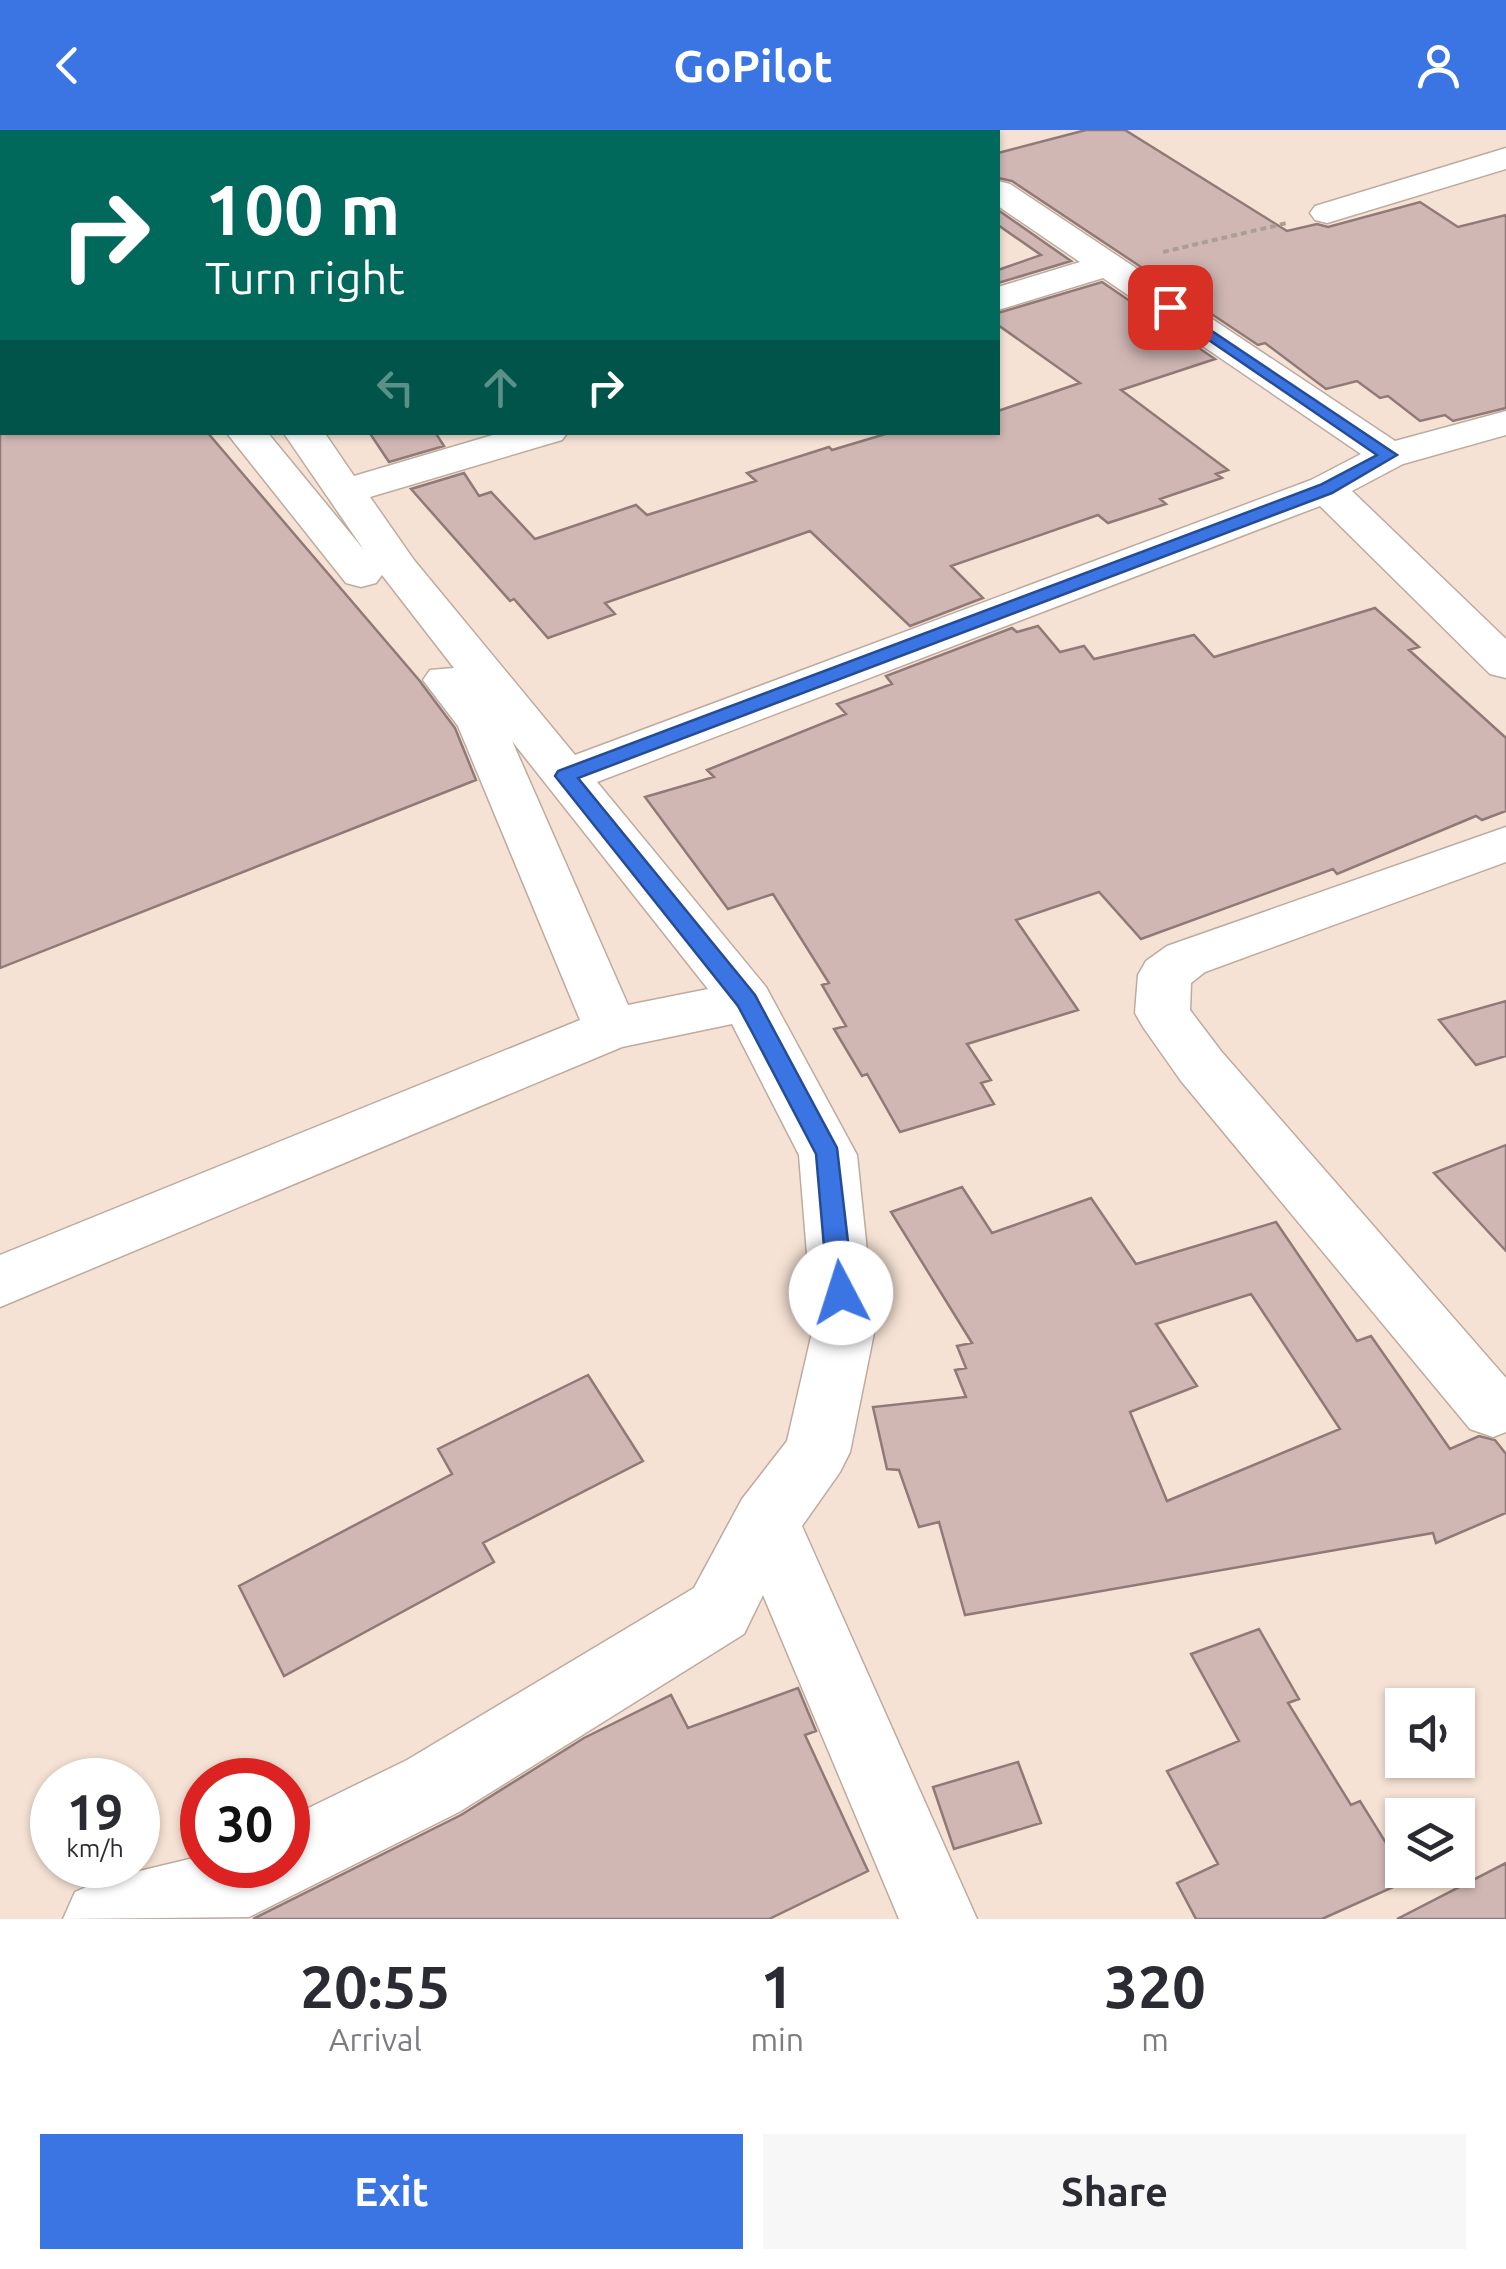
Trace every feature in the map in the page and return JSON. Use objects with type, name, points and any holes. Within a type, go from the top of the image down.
[{"type":"street","points":[[1327,213],[1506,158]]},
{"type":"street","points":[[1000,192],[1389,455]]},
{"type":"street","points":[[1000,297],[1108,265]]},
{"type":"street","points":[[565,776],[1326,489],[1389,455],[1506,423]]},
{"type":"street","points":[[248,435],[480,722],[611,1029]]},
{"type":"street","points":[[305,435],[399,569],[747,1001],[828,1154],[844,1328],[817,1452],[766,1520],[719,1611],[433,1786],[310,1847]]},
{"type":"street","points":[[344,492],[538,435]]},
{"type":"street","points":[[1326,489],[1506,664]]},
{"type":"street","points":[[1493,1409],[1213,1081],[1162,1014],[1165,975],[1186,959],[1506,844]]},
{"type":"street","points":[[0,1282],[611,1029],[747,1001]]},
{"type":"street","points":[[766,1520],[938,1919]]},
{"type":"street","points":[[102,1919],[226,1888]]},
{"type":"path","points":[[1108,265],[1327,213]]},
{"type":"building","points":[[1086,130],[1125,130],[1287,231],[1317,224],[1328,227],[1420,202],[1458,227],[1506,215],[1506,408],[1453,421],[1445,415],[1420,421],[1388,396],[1380,398],[1357,381],[1326,389],[1265,343],[1258,345],[1012,181],[1000,178],[1000,152]]},
{"type":"building","points":[[1000,211],[1071,261],[1000,282],[1000,269],[1041,255],[1000,226]]},
{"type":"building","points":[[1102,282],[1215,359],[1121,390],[1228,470],[1216,474],[1222,478],[1160,499],[1166,504],[1108,523],[1098,515],[951,566],[983,598],[910,626],[810,531],[605,603],[615,614],[548,638],[411,489],[464,473],[479,496],[491,492],[535,539],[636,505],[647,515],[756,481],[747,473],[882,435],[1000,435],[1000,410],[1080,383],[1000,326],[1000,312]]},
{"type":"building","points":[[0,435],[210,435],[419,680],[455,728],[476,780],[0,968]]},
{"type":"building","points":[[371,435],[437,435],[444,446],[389,462]]},
{"type":"building","points":[[1375,608],[1419,647],[1409,650],[1506,738],[1506,811],[1482,820],[1476,816],[1337,874],[1333,869],[1141,939],[1099,892],[1016,920],[1078,1010],[967,1044],[991,1080],[981,1083],[994,1104],[900,1132],[867,1074],[862,1076],[834,1029],[846,1026],[822,985],[829,983],[773,894],[728,909],[645,797],[714,777],[707,770],[846,714],[837,704],[892,684],[886,676],[1012,628],[1017,632],[1038,626],[1060,652],[1084,646],[1094,659],[1194,635],[1214,657]]},
{"type":"building","points":[[1506,1001],[1506,1056],[1476,1065],[1439,1020]]},
{"type":"building","points":[[1506,1145],[1506,1251],[1434,1173]]},
{"type":"building","points":[[962,1187],[992,1233],[1091,1198],[1136,1264],[1276,1222],[1357,1341],[1371,1336],[1450,1449],[1479,1436],[1495,1440],[1506,1454],[1506,1513],[1436,1543],[1433,1533],[965,1615],[939,1522],[919,1527],[899,1470],[887,1469],[873,1407],[966,1397],[955,1370],[966,1368],[957,1346],[972,1343],[891,1212]],"holes":[[[1251,1294],[1340,1429],[1167,1501],[1130,1412],[1197,1386],[1156,1324]]]},
{"type":"building","points":[[588,1375],[643,1461],[483,1543],[494,1562],[284,1676],[239,1586],[452,1474],[438,1449]]},
{"type":"building","points":[[1259,1629],[1299,1699],[1288,1703],[1351,1805],[1360,1801],[1385,1841],[1385,1888],[1391,1888],[1322,1919],[1196,1919],[1177,1883],[1218,1864],[1167,1771],[1239,1741],[1191,1654]]},
{"type":"building","points":[[798,1688],[816,1731],[805,1735],[868,1871],[769,1919],[253,1919],[461,1815],[584,1738],[671,1695],[688,1728]]},
{"type":"building","points":[[1018,1762],[1041,1823],[954,1849],[933,1787]]},
{"type":"building","points":[[1506,1863],[1506,1919],[1397,1919],[1457,1888],[1475,1888],[1475,1879]]},
{"type":"route","points":[[841,1293],[828,1154],[747,1001],[565,776],[1326,489],[1389,455],[1170,307]]}]
